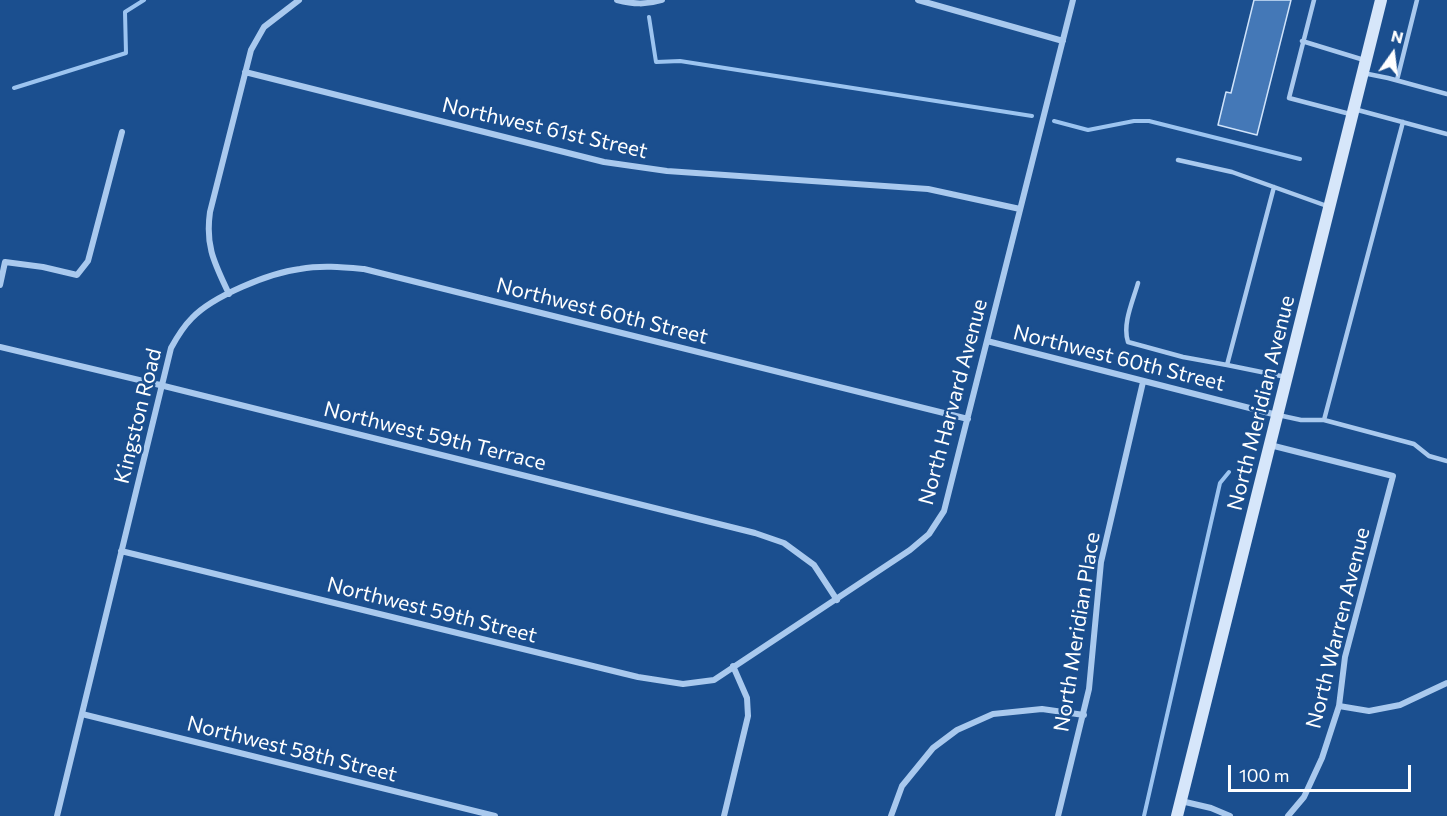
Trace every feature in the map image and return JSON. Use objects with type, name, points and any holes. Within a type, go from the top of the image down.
[{"type":"main road","name":"North Meridian Avenue","points":[[1177,816],[1381,0]]},
{"type":"street","points":[[229,294],[213,262],[209,248],[208,224],[251,50],[264,27],[299,0]]},
{"type":"street","points":[[617,0],[639,4],[662,0]]},
{"type":"street","points":[[918,0],[1063,40]]},
{"type":"street","name":"North Harvard Avenue","points":[[733,666],[921,543],[944,511],[1073,0]]},
{"type":"street","name":"Northwest 61st Street","points":[[245,72],[571,154],[635,167],[916,188],[965,196],[1020,209]]},
{"type":"street","points":[[0,285],[5,262],[44,267],[77,275],[88,261],[122,132]]},
{"type":"street","name":"Northwest 60th Street","points":[[229,294],[270,276],[299,269],[342,267],[364,269],[968,419]]},
{"type":"street","name":"Kingston Road","points":[[57,816],[160,385],[171,348],[181,332],[203,309],[229,294]]},
{"type":"street","name":"Northwest 60th Street","points":[[987,341],[1278,415]]},
{"type":"street","name":"Northwest 59th Terrace","points":[[0,347],[755,533],[784,543],[814,565],[837,600]]},
{"type":"street","name":"North Meridian Place","points":[[1058,816],[1089,688],[1101,562],[1143,382]]},
{"type":"street","name":"North Warren Avenue","points":[[1270,445],[1393,476],[1345,657],[1338,706],[1322,758],[1304,797],[1288,816]]},
{"type":"street","name":"Northwest 59th Street","points":[[121,551],[638,678],[683,684],[714,680],[733,666]]},
{"type":"street","points":[[724,816],[748,716],[747,698],[733,666]]},
{"type":"street","points":[[1338,706],[1369,711],[1400,705],[1447,683]]},
{"type":"street","points":[[891,816],[902,786],[933,748],[957,730],[993,714],[1042,709],[1084,715]]},
{"type":"street","name":"Northwest 58th Street","points":[[82,714],[495,816]]},
{"type":"street","points":[[1181,801],[1211,808],[1230,816]]},
{"type":"lane","points":[[1314,0],[1289,98],[1403,122],[1447,134]]},
{"type":"lane","points":[[1397,80],[1417,0]]},
{"type":"lane","points":[[1302,41],[1397,80],[1447,94]]},
{"type":"lane","points":[[1324,420],[1403,122]]},
{"type":"lane","points":[[1178,160],[1232,172],[1330,206]]},
{"type":"lane","points":[[1227,364],[1274,188]]},
{"type":"lane","points":[[1138,283],[1127,320],[1128,342],[1183,357],[1227,364],[1287,378]]},
{"type":"lane","points":[[1278,415],[1302,420],[1324,420],[1414,444],[1429,456],[1447,461]]},
{"type":"building","points":[[1254,0],[1291,0],[1257,135],[1218,125],[1226,92],[1231,93]]},
{"type":"waterway","points":[[14,88],[126,53],[125,12],[144,0]]},
{"type":"waterway","points":[[649,17],[656,62],[680,61],[1032,116]]},
{"type":"waterway","points":[[1054,121],[1088,130],[1134,121],[1149,121],[1300,159]]},
{"type":"waterway","points":[[1144,816],[1220,483],[1229,472]]}]
